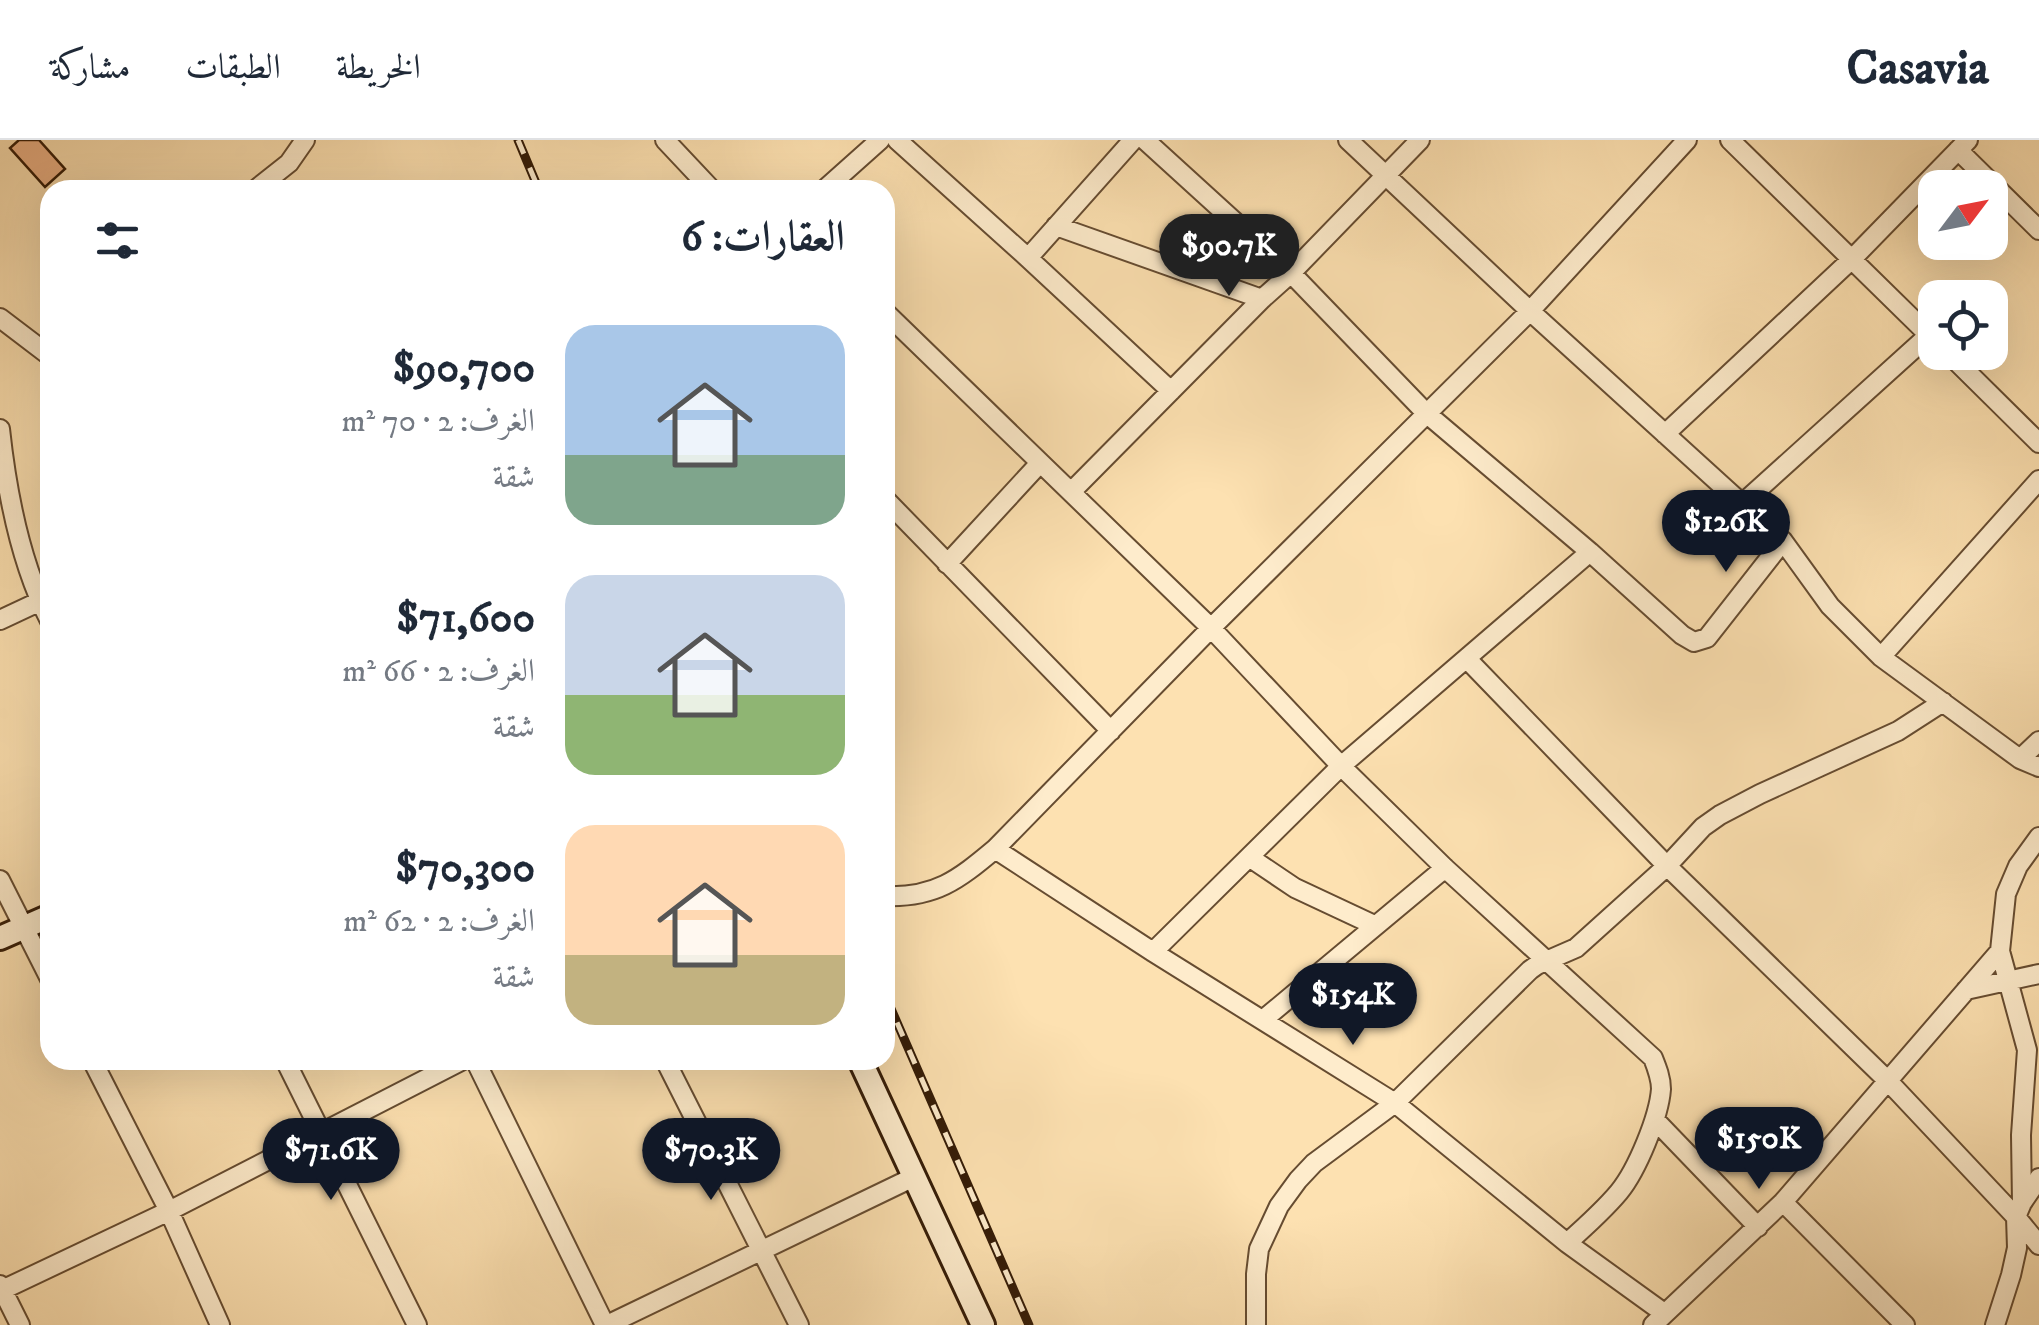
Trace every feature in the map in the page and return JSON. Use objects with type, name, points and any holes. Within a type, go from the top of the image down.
[{"type":"main road","points":[[0,938],[40,920]]},
{"type":"main road","points":[[865,1070],[984,1325]]},
{"type":"street","points":[[268,180],[289,163],[304,140]]},
{"type":"street","points":[[665,140],[703,180]]},
{"type":"street","points":[[835,180],[880,140]]},
{"type":"street","points":[[896,140],[1171,391]]},
{"type":"street","points":[[1028,258],[1133,140]]},
{"type":"street","points":[[1145,140],[1291,273],[1426,413],[1694,642],[1707,638],[1783,540]]},
{"type":"street","points":[[1348,140],[1783,540],[1830,606],[1881,656],[2020,759],[2039,767]]},
{"type":"street","points":[[1072,491],[1420,140]]},
{"type":"street","points":[[895,896],[922,895],[958,880],[995,850],[1211,628],[1530,311],[1687,140]]},
{"type":"street","points":[[1730,140],[1918,324]]},
{"type":"street","points":[[1666,434],[1852,259],[1963,145],[2039,230]]},
{"type":"street","points":[[1056,226],[1262,300]]},
{"type":"street","points":[[0,318],[40,344]]},
{"type":"street","points":[[895,322],[1211,628],[1341,766],[1445,868],[1644,1047],[1657,1068],[1661,1087],[1655,1120],[1620,1190],[1568,1243]]},
{"type":"street","points":[[1742,504],[1918,350]]},
{"type":"street","points":[[1965,370],[2039,443]]},
{"type":"street","points":[[0,429],[21,540],[40,587]]},
{"type":"street","points":[[948,564],[1040,463]]},
{"type":"street","points":[[1881,656],[2039,480]]},
{"type":"street","points":[[895,509],[1111,731]]},
{"type":"street","points":[[1153,952],[1341,766],[1590,552]]},
{"type":"street","points":[[0,620],[40,601]]},
{"type":"street","points":[[1467,659],[1666,866],[2019,1210],[2039,1245]]},
{"type":"street","points":[[1256,1325],[1258,1250],[1279,1206],[1314,1163],[1394,1102],[1537,964],[1576,948],[1720,815],[1898,731],[1943,702]]},
{"type":"street","points":[[2020,759],[2039,741]]},
{"type":"street","points":[[1995,1325],[2017,1248],[2027,1050],[2000,951],[2006,894],[2018,866],[2039,838]]},
{"type":"street","points":[[995,850],[1394,1102],[1659,1319],[1783,1202],[2000,951]]},
{"type":"street","points":[[1249,857],[1295,888],[1374,926]]},
{"type":"street","points":[[1264,1020],[1445,868]]},
{"type":"street","points":[[0,880],[40,961]]},
{"type":"street","points":[[1965,990],[2039,974]]},
{"type":"street","points":[[97,1070],[170,1211],[220,1325]]},
{"type":"street","points":[[290,1070],[416,1325]]},
{"type":"street","points":[[20,1325],[1,1289],[170,1211],[443,1070]]},
{"type":"street","points":[[479,1070],[606,1325],[914,1177]]},
{"type":"street","points":[[670,1070],[799,1325]]},
{"type":"street","points":[[1655,1120],[1758,1226]]},
{"type":"street","points":[[2019,1210],[2039,1178]]},
{"type":"street","points":[[1783,1202],[1905,1325]]},
{"type":"building","points":[[19,140],[39,140],[65,169],[53,180],[40,181],[10,148]]},
{"type":"railway","points":[[518,140],[535,180]]},
{"type":"railway","points":[[895,1018],[1029,1325]]}]
